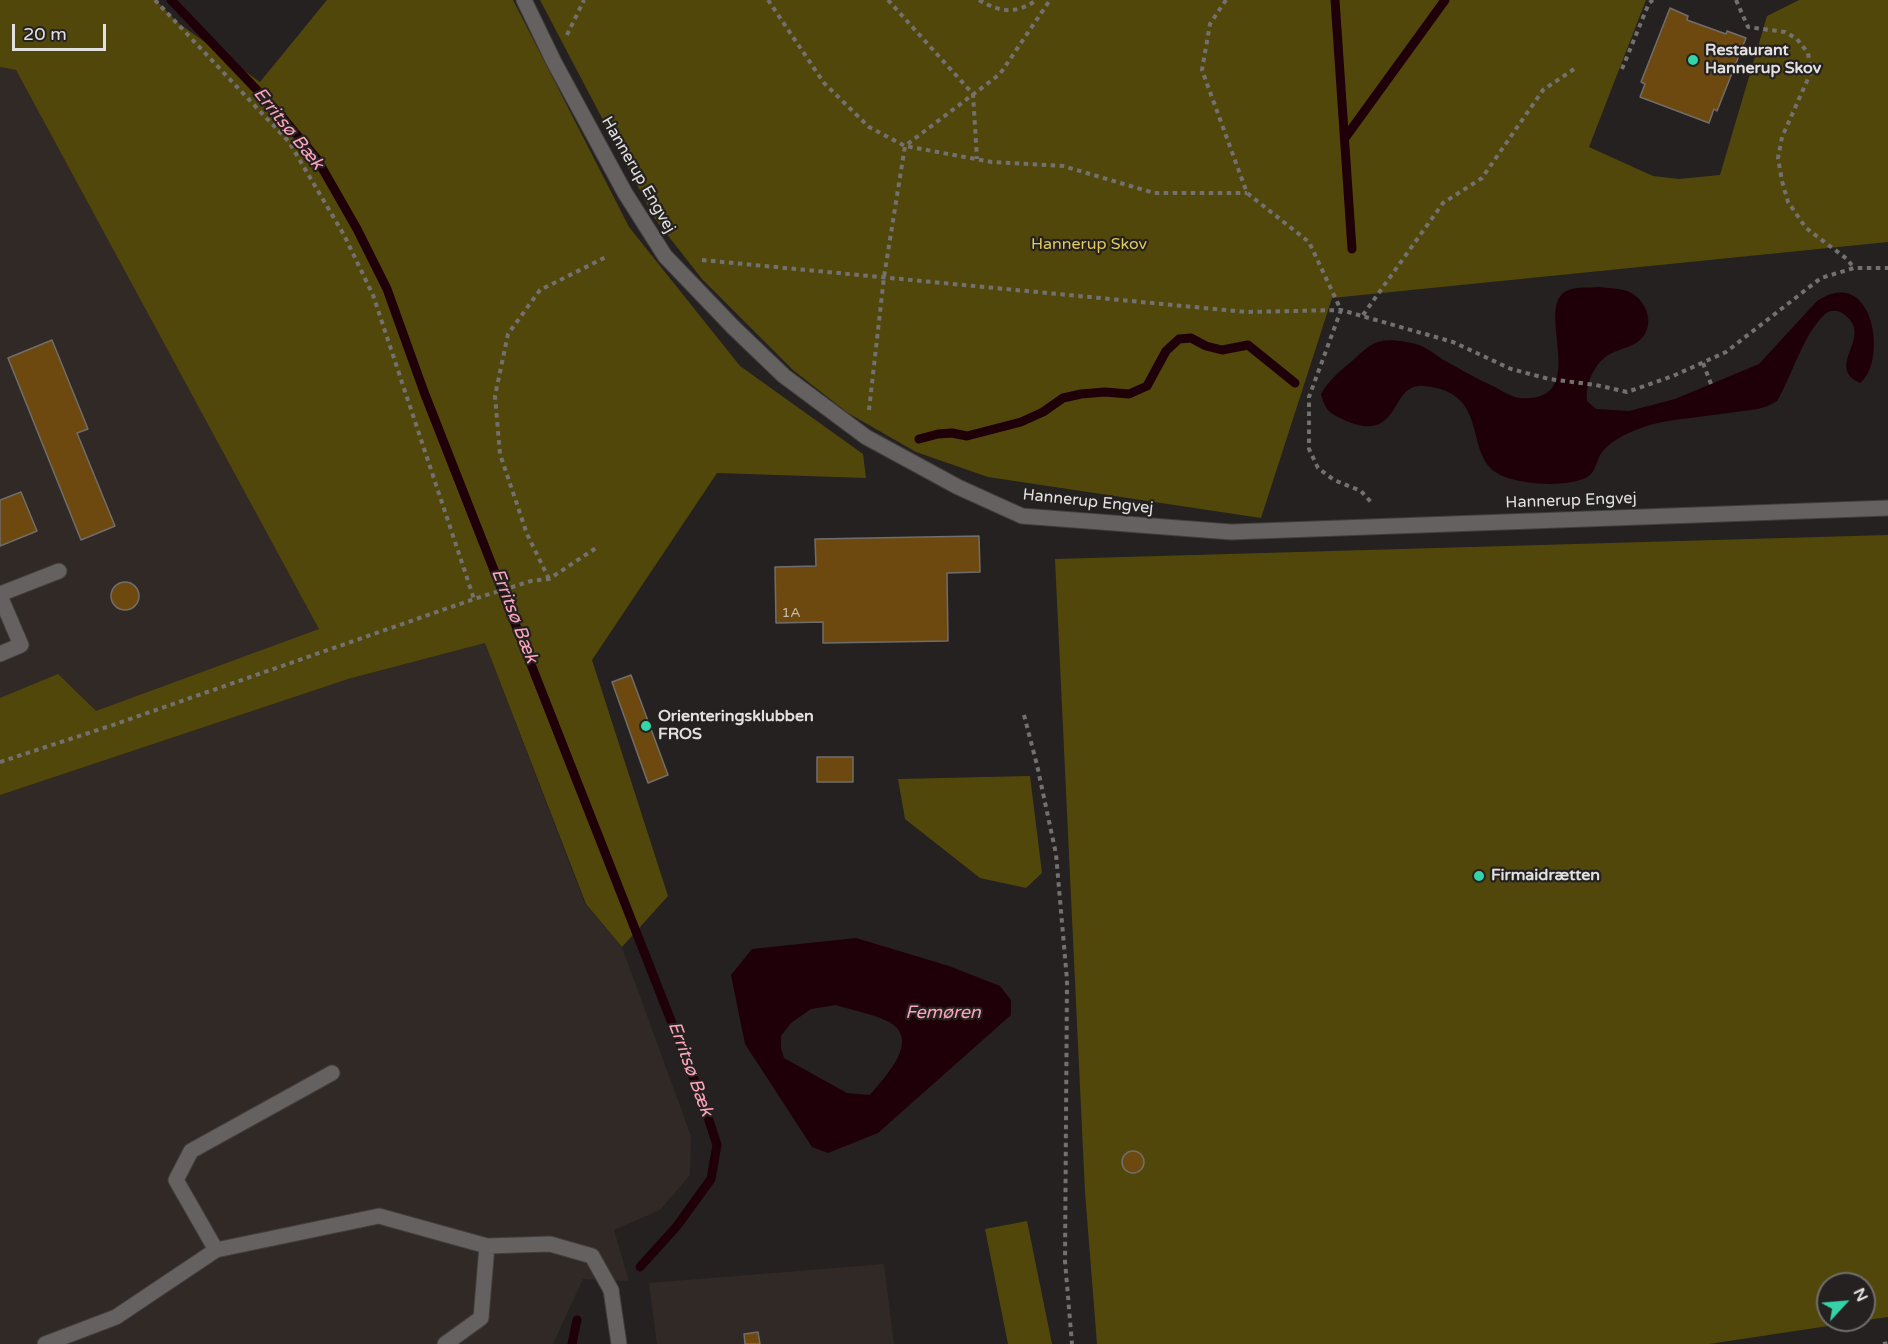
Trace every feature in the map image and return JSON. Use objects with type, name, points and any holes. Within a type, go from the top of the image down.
[{"type":"street","name":"Hannerup Engvej","points":[[524,0],[554,62],[624,193],[665,256],[733,327],[784,376],[866,437],[958,488],[1022,516],[1231,532],[1888,508]]},
{"type":"street","points":[[0,654],[21,645],[0,595],[59,571]]},
{"type":"street","points":[[216,1250],[176,1180],[190,1151],[332,1073]]},
{"type":"street","points":[[45,1344],[116,1317],[216,1250],[380,1216],[487,1246],[550,1244],[592,1256],[611,1290],[619,1344]]},
{"type":"street","points":[[445,1344],[481,1318],[487,1246]]},
{"type":"path","points":[[155,0],[290,142],[344,235],[373,295],[474,599]]},
{"type":"path","points":[[554,62],[584,0]]},
{"type":"path","points":[[768,0],[824,83],[868,127],[905,146],[992,162],[1063,166],[1154,193],[1247,193]]},
{"type":"path","points":[[888,0],[973,94],[977,159]]},
{"type":"path","points":[[980,0],[993,8],[1009,12],[1037,0]]},
{"type":"path","points":[[866,437],[884,277],[905,146],[1000,74],[1050,0]]},
{"type":"path","points":[[1226,0],[1210,24],[1202,70],[1247,193],[1309,242],[1341,310],[1309,397],[1309,449],[1318,468],[1334,480],[1361,491],[1373,504],[1376,526]]},
{"type":"path","points":[[1622,69],[1649,3],[1653,0]]},
{"type":"path","points":[[1736,0],[1748,27],[1785,32],[1797,39],[1808,53],[1811,72],[1782,137],[1778,158],[1782,180],[1788,202],[1806,228],[1854,268]]},
{"type":"path","points":[[1363,315],[1443,203],[1482,177],[1543,90],[1574,69]]},
{"type":"path","points":[[665,256],[1246,312],[1341,310],[1453,342],[1511,369],[1549,379],[1596,385],[1627,392],[1673,376],[1726,352],[1821,278],[1854,268],[1888,268]]},
{"type":"path","points":[[549,579],[527,534],[500,454],[495,396],[508,334],[540,290],[606,257]]},
{"type":"path","points":[[1703,363],[1711,384]]},
{"type":"path","points":[[0,762],[474,599],[531,581],[549,579],[599,546]]},
{"type":"path","points":[[1024,715],[1056,854],[1067,980],[1065,1261],[1072,1344]]},
{"type":"path","points":[[1883,1344],[1888,1343]]},
{"type":"shaded area","points":[[0,67],[16,70],[348,679],[485,643],[585,904],[622,947],[691,1136],[690,1175],[660,1210],[614,1230],[629,1281],[583,1279],[553,1344],[0,1344]]},
{"type":"shaded area","points":[[884,1264],[894,1344],[657,1344],[649,1283]]},
{"type":"green space","points":[[0,0],[156,0],[177,22],[260,82],[327,0],[513,0],[629,227],[740,366],[863,454],[866,478],[717,473],[592,660],[668,896],[622,947],[586,904],[485,643],[348,679],[0,795],[0,698],[58,674],[96,711],[319,629],[16,70],[0,67]]},
{"type":"green space","name":"Hannerup Skov","points":[[540,0],[1646,0],[1589,147],[1653,176],[1679,179],[1720,175],[1767,16],[1799,0],[1888,0],[1888,242],[1332,298],[1261,518],[988,477],[916,452],[848,413],[793,370],[702,279],[655,219]]},
{"type":"green space","name":"Firmaidrætten","points":[[1888,535],[1888,1317],[1876,1319],[1876,1272],[1816,1272],[1816,1328],[1709,1344],[1097,1344],[1085,1192],[1055,559]]},
{"type":"green space","points":[[1030,776],[1042,873],[1026,888],[980,878],[905,819],[898,779]]},
{"type":"green space","points":[[1027,1221],[1052,1344],[1008,1344],[985,1229]]},
{"type":"water","points":[[1599,287],[1624,290],[1634,295],[1645,307],[1648,323],[1643,337],[1636,343],[1606,356],[1599,363],[1588,384],[1587,396],[1587,401],[1596,409],[1629,411],[1675,399],[1759,364],[1817,301],[1836,293],[1852,295],[1863,305],[1870,320],[1874,338],[1869,372],[1860,383],[1850,376],[1847,360],[1855,333],[1852,324],[1843,313],[1829,312],[1810,333],[1777,401],[1758,409],[1671,420],[1641,428],[1624,435],[1608,446],[1600,455],[1590,475],[1558,484],[1530,483],[1497,473],[1487,463],[1481,451],[1468,411],[1459,399],[1445,391],[1424,386],[1413,387],[1405,393],[1386,420],[1376,425],[1363,426],[1344,420],[1331,413],[1324,404],[1321,394],[1335,376],[1370,346],[1386,340],[1422,346],[1469,374],[1514,396],[1520,398],[1541,396],[1553,387],[1558,373],[1555,319],[1557,304],[1563,293],[1567,291],[1575,288]]},
{"type":"water","name":"Femøren","points":[[856,938],[949,966],[1000,986],[1011,1000],[1011,1015],[878,1133],[828,1153],[812,1147],[745,1044],[731,975],[752,949]],"holes":[[[836,1005],[889,1022],[898,1030],[902,1039],[897,1059],[870,1095],[847,1093],[784,1058],[781,1036],[791,1023],[811,1009]]]},
{"type":"building","name":"Restaurant Hannerup Skov","points":[[1670,8],[1688,16],[1687,20],[1726,34],[1727,31],[1746,38],[1717,111],[1714,109],[1709,123],[1640,97],[1645,84],[1641,82]]},
{"type":"building","points":[[52,340],[88,429],[77,433],[115,526],[81,540],[8,358]]},
{"type":"building","points":[[21,492],[37,531],[0,546],[0,500]]},
{"type":"building","points":[[979,536],[980,572],[947,573],[948,641],[823,643],[823,622],[776,623],[775,567],[816,566],[815,539]]},
{"type":"building","points":[[125,582],[135,586],[139,596],[135,606],[125,610],[115,606],[111,596],[115,586]]},
{"type":"building","name":"Orienteringsklubben FROS","points":[[631,675],[668,775],[648,783],[612,682]]},
{"type":"building","points":[[817,757],[853,757],[853,782],[817,782]]},
{"type":"building","points":[[1133,1151],[1141,1154],[1144,1162],[1141,1170],[1133,1173],[1125,1170],[1122,1162],[1125,1154]]},
{"type":"building","points":[[758,1332],[760,1344],[745,1344],[744,1334]]},
{"type":"waterway","name":"Erritsø Bæk","points":[[171,0],[277,111],[317,159],[357,229],[387,289],[424,392],[703,1102],[717,1145],[711,1179],[677,1226],[640,1267]]},
{"type":"waterway","points":[[1335,0],[1352,249]]},
{"type":"waterway","points":[[1345,138],[1445,0]]},
{"type":"waterway","points":[[919,439],[952,433],[967,436],[1021,422],[1043,412],[1063,398],[1081,394],[1105,392],[1129,394],[1147,386],[1166,351],[1179,339],[1191,338],[1206,346],[1222,350],[1248,345],[1295,383]]},
{"type":"waterway","name":"Erritsø Bæk","points":[[572,1344],[577,1320]]},
{"type":"place","name":"Restaurant Hannerup Skov","points":[[1693,60]]},
{"type":"place","name":"Orienteringsklubben FROS","points":[[646,726]]},
{"type":"place","name":"Firmaidrætten","points":[[1479,876]]}]
